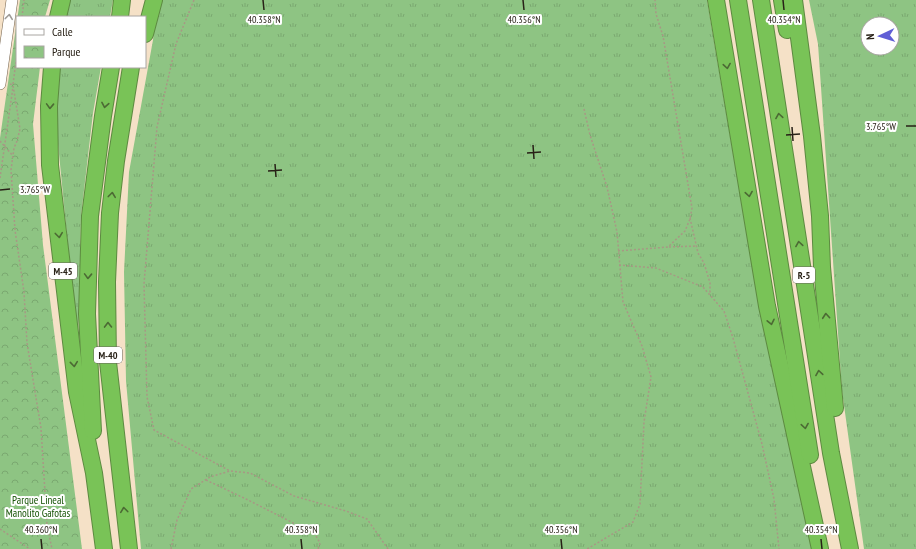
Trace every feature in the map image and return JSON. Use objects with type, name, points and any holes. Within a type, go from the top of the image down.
[{"type":"highway","points":[[58,16],[62,0]]},
{"type":"highway","points":[[120,16],[122,0]]},
{"type":"highway","points":[[139,16],[142,0]]},
{"type":"highway","points":[[146,30],[154,0]]},
{"type":"highway","points":[[713,0],[724,47]]},
{"type":"highway","points":[[716,0],[767,306],[820,549]]},
{"type":"highway","name":"R-5","points":[[738,0],[825,549]]},
{"type":"highway","name":"R-5","points":[[761,0],[831,453],[850,549]]},
{"type":"highway","points":[[782,0],[800,105],[822,267],[839,449],[854,549]]},
{"type":"highway","points":[[794,0],[813,144],[820,216],[822,267]]},
{"type":"highway","name":"M-45","points":[[52,68],[49,106],[50,165],[77,392],[94,472]]},
{"type":"highway","name":"M-40","points":[[104,549],[94,472],[87,314],[90,216],[111,68]]},
{"type":"highway","name":"M-40","points":[[129,549],[108,362],[107,274],[110,214],[116,161],[131,68]]},
{"type":"highway","points":[[116,161],[126,135],[139,68]]},
{"type":"street","points":[[0,83],[12,0]]},
{"type":"path","points":[[22,16],[24,0]]},
{"type":"path","points":[[194,0],[176,44],[157,128],[144,284],[147,397],[154,430],[230,470],[250,473],[294,496],[346,511],[367,519],[388,549]]},
{"type":"path","points":[[654,0],[656,14],[663,36],[692,208],[684,231],[668,247]]},
{"type":"path","points":[[0,178],[16,61]]},
{"type":"path","points":[[0,83],[13,84],[20,130],[11,170],[15,230],[24,290],[27,342],[41,428],[47,524],[52,549]]},
{"type":"path","points":[[584,109],[617,232],[623,302],[642,346],[651,377],[644,422],[640,504],[633,522],[587,549]]},
{"type":"path","points":[[0,141],[13,156]]},
{"type":"path","points":[[690,216],[698,253],[704,263],[710,283],[710,294]]},
{"type":"path","points":[[618,252],[697,246]]},
{"type":"path","points":[[619,265],[656,268],[703,286],[724,311],[760,437],[774,499],[779,549]]},
{"type":"path","points":[[171,549],[177,520],[191,489],[205,480],[230,470]]},
{"type":"path","points":[[205,480],[315,534],[320,543],[318,549]]},
{"type":"path","points":[[0,529],[30,549]]},
{"type":"green space","points":[[20,0],[50,0],[45,16],[18,16]]},
{"type":"green space","points":[[68,0],[113,0],[110,16],[63,16]]},
{"type":"green space","points":[[157,0],[707,0],[743,212],[812,549],[141,549],[126,381],[124,272],[129,172],[153,40]]},
{"type":"green space","points":[[809,0],[916,0],[916,549],[864,549],[842,391],[818,44]]},
{"type":"green space","name":"Parque Lineal Manolito Gafotas","points":[[16,28],[16,68],[40,68],[33,124],[43,245],[82,549],[0,549],[0,138]]},
{"type":"green space","points":[[59,68],[101,68],[93,113],[81,216],[78,343],[72,287],[55,113]]}]
